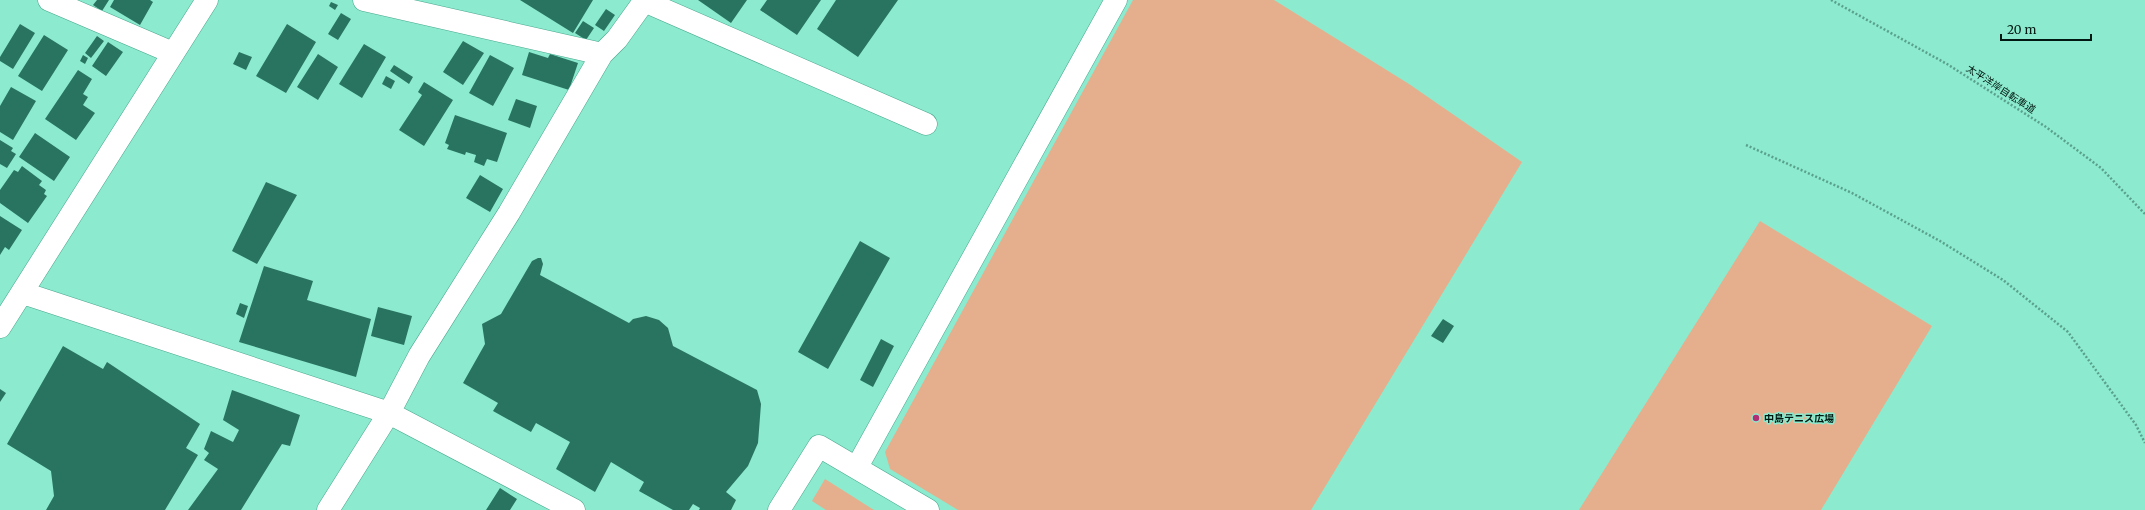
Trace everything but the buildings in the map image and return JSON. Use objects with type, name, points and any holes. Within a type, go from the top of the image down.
[{"type":"street","points":[[49,0],[173,53]]},
{"type":"street","points":[[3,315],[23,293],[207,0]]},
{"type":"street","points":[[364,0],[602,54]]},
{"type":"street","points":[[328,510],[389,413],[419,356],[508,213],[602,54],[617,39],[645,0],[926,124]]},
{"type":"street","points":[[857,467],[1116,0]]},
{"type":"street","points":[[23,293],[389,413],[574,510]]},
{"type":"street","points":[[779,510],[819,446],[928,510]]},
{"type":"path","name":"太平洋岸自転車道","points":[[1831,0],[1947,64],[2046,127],[2101,168],[2145,214]]},
{"type":"path","points":[[1746,145],[1852,193],[1940,241],[2003,280],[2068,332],[2136,425],[2145,443]]},
{"type":"shaded area","points":[[1133,0],[1274,0],[1409,84],[1522,162],[1311,510],[958,510],[890,469],[885,452]]},
{"type":"shaded area","name":"中島テニス広場","points":[[1760,221],[1932,326],[1821,510],[1579,510]]},
{"type":"shaded area","points":[[825,479],[874,510],[826,510],[812,501]]},
{"type":"place","name":"中島テニス広場","points":[[1756,418]]}]
